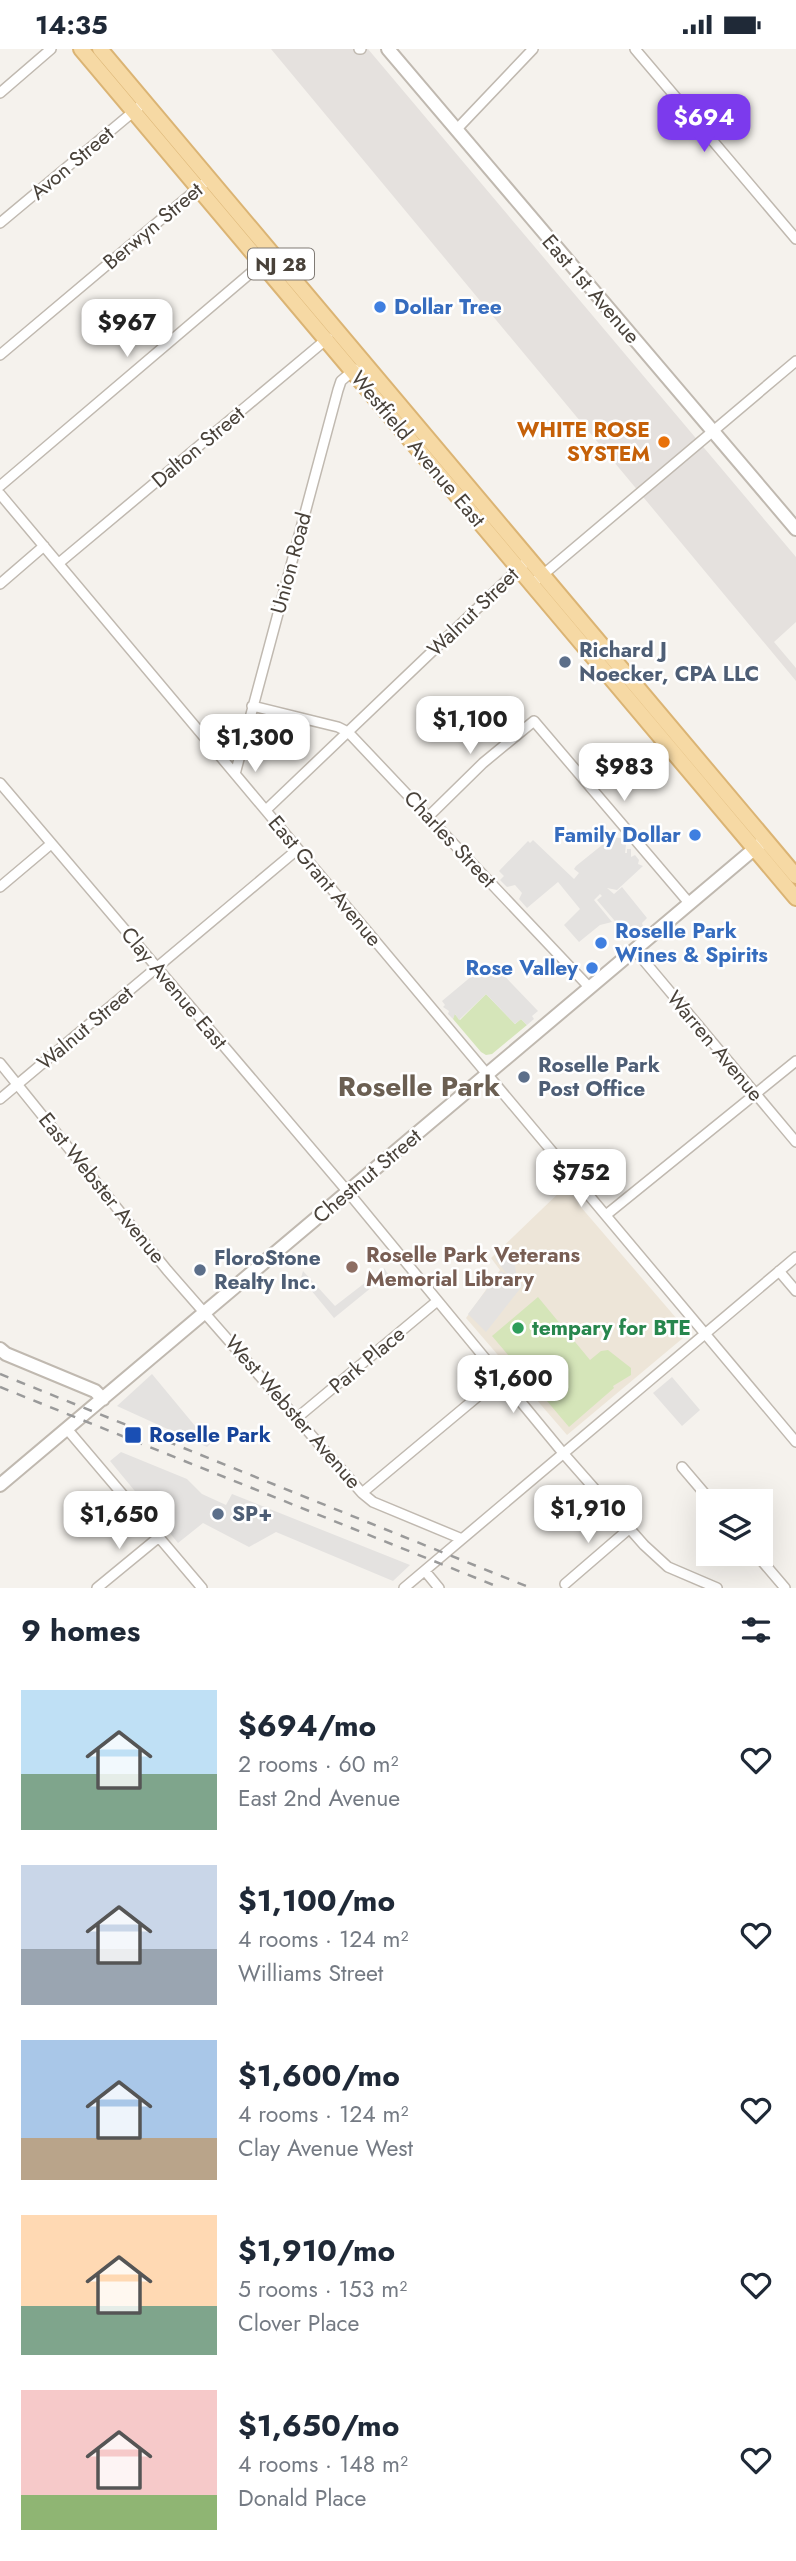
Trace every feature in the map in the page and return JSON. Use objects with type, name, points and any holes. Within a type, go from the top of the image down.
[{"type":"main road","name":"Westfield Avenue East","points":[[81,49],[139,107],[760,844]]},
{"type":"main road","name":"Westfield Avenue East","points":[[100,49],[139,107]]},
{"type":"main road","name":"NJ 28","points":[[760,844],[796,876]]},
{"type":"main road","name":"NJ 28","points":[[760,844],[796,898]]},
{"type":"street","points":[[0,93],[51,49]]},
{"type":"street","name":"East 1st Avenue","points":[[388,49],[796,529]]},
{"type":"street","points":[[456,130],[533,49]]},
{"type":"street","points":[[635,49],[796,239]]},
{"type":"street","name":"Avon Street","points":[[0,223],[139,107]]},
{"type":"street","name":"Berwyn Street","points":[[0,355],[203,183]]},
{"type":"street","points":[[0,486],[267,259]]},
{"type":"street","name":"Dalton Street","points":[[59,563],[331,335]]},
{"type":"street","name":"Walnut Street","points":[[538,580],[796,361]]},
{"type":"street","name":"Union Road","points":[[235,774],[338,390],[341,381],[358,367]]},
{"type":"street","name":"East Grant Avenue","points":[[0,494],[796,1441]]},
{"type":"street","points":[[0,584],[44,546]]},
{"type":"street","name":"Walnut Street","points":[[266,810],[524,564]]},
{"type":"street","name":"Charles Street","points":[[252,706],[338,727],[348,732],[590,988]]},
{"type":"street","points":[[429,816],[483,763],[534,721],[690,904]]},
{"type":"street","name":"Clay Avenue East","points":[[0,783],[348,1192],[563,1453],[668,1567],[717,1588]]},
{"type":"street","points":[[0,887],[51,844]]},
{"type":"street","name":"Chestnut Street","points":[[0,1485],[760,844]]},
{"type":"street","name":"Walnut Street","points":[[0,1099],[298,849]]},
{"type":"street","name":"Warren Avenue","points":[[635,950],[796,1142]]},
{"type":"street","points":[[606,1215],[796,1061]]},
{"type":"street","name":"East Webster Avenue","points":[[0,1063],[167,1270],[206,1312]]},
{"type":"street","points":[[404,1588],[796,1257]]},
{"type":"street","points":[[779,1271],[796,1291]]},
{"type":"street","name":"Park Place","points":[[298,1417],[436,1302]]},
{"type":"street","name":"West Webster Avenue","points":[[206,1312],[362,1493],[373,1502],[462,1538]]},
{"type":"street","points":[[0,1349],[6,1354],[94,1391],[103,1399]]},
{"type":"street","points":[[362,1493],[501,1377]]},
{"type":"street","points":[[67,1429],[202,1588]]},
{"type":"street","points":[[682,1467],[701,1489]]},
{"type":"street","points":[[565,1584],[630,1528]]},
{"type":"street","points":[[97,1588],[159,1537]]},
{"type":"street","points":[[766,1566],[785,1588]]},
{"type":"street","points":[[425,1570],[439,1588]]},
{"type":"shaded area","points":[[271,49],[368,49],[796,557],[796,622],[774,642],[796,668],[796,681]]},
{"type":"shaded area","points":[[612,837],[621,838],[626,845],[625,853],[627,849],[631,849],[631,857],[635,855],[639,860],[638,864],[643,866],[617,890],[607,888],[614,894],[622,887],[647,918],[636,933],[633,930],[628,935],[614,920],[597,900],[602,896],[600,894],[594,900],[612,922],[600,925],[579,942],[564,925],[580,909],[558,882],[527,908],[519,899],[522,893],[515,885],[507,887],[500,880],[504,876],[499,871],[528,841],[530,843],[533,840],[574,879],[579,873],[574,869],[576,866]]},
{"type":"shaded area","points":[[485,965],[489,969],[494,965],[538,1011],[527,1025],[521,1019],[515,1024],[486,994],[459,1020],[455,1014],[453,1019],[443,1007],[445,1005],[442,1001]]},
{"type":"shaded area","points":[[567,1185],[580,1206],[689,1333],[567,1435],[466,1318],[500,1270],[491,1258]]},
{"type":"shaded area","points":[[508,1247],[513,1253],[517,1280],[523,1285],[486,1332],[468,1314],[501,1271],[508,1275],[495,1259]]},
{"type":"shaded area","points":[[384,1268],[388,1274],[334,1318],[301,1278],[303,1271],[335,1306]]},
{"type":"shaded area","name":"SP+","points":[[152,1374],[210,1444],[207,1447],[117,1406]]},
{"type":"shaded area","points":[[672,1377],[700,1410],[682,1426],[653,1393]]},
{"type":"shaded area","name":"SP+","points":[[121,1452],[187,1479],[202,1494],[226,1505],[232,1494],[410,1565],[393,1581],[276,1532],[249,1547],[203,1523],[178,1543],[110,1461]]},
{"type":"green space","points":[[486,994],[515,1024],[521,1019],[527,1025],[492,1054],[486,1055],[453,1019],[454,1013],[460,1020]]},
{"type":"green space","points":[[538,1297],[590,1360],[601,1351],[608,1350],[631,1368],[631,1375],[613,1386],[614,1388],[569,1427],[492,1336]]},
{"type":"railway","points":[[0,1374],[531,1588]]},
{"type":"railway","points":[[0,1387],[501,1588]]},
{"type":"place","name":"Dollar Tree","points":[[380,307]]},
{"type":"place","name":"WHITE ROSE SYSTEM","points":[[664,442]]},
{"type":"place","name":"Richard J Noecker, CPA LLC","points":[[565,662]]},
{"type":"place","name":"Family Dollar","points":[[695,835]]},
{"type":"place","name":"Roselle Park Wines & Spirits","points":[[601,943]]},
{"type":"place","name":"Rose Valley","points":[[592,968]]},
{"type":"place","name":"Roselle Park Post Office","points":[[524,1077]]},
{"type":"place","name":"Roselle Park Veterans Memorial Library","points":[[352,1267]]},
{"type":"place","name":"FloroStone Realty Inc.","points":[[200,1270]]},
{"type":"place","name":"tempary for BTE","points":[[518,1328]]},
{"type":"place","name":"Roselle Park","points":[[133,1435]]},
{"type":"place","name":"SP+","points":[[218,1514]]},
{"type":"district","name":"Roselle Park","points":[[419,1086]]}]
